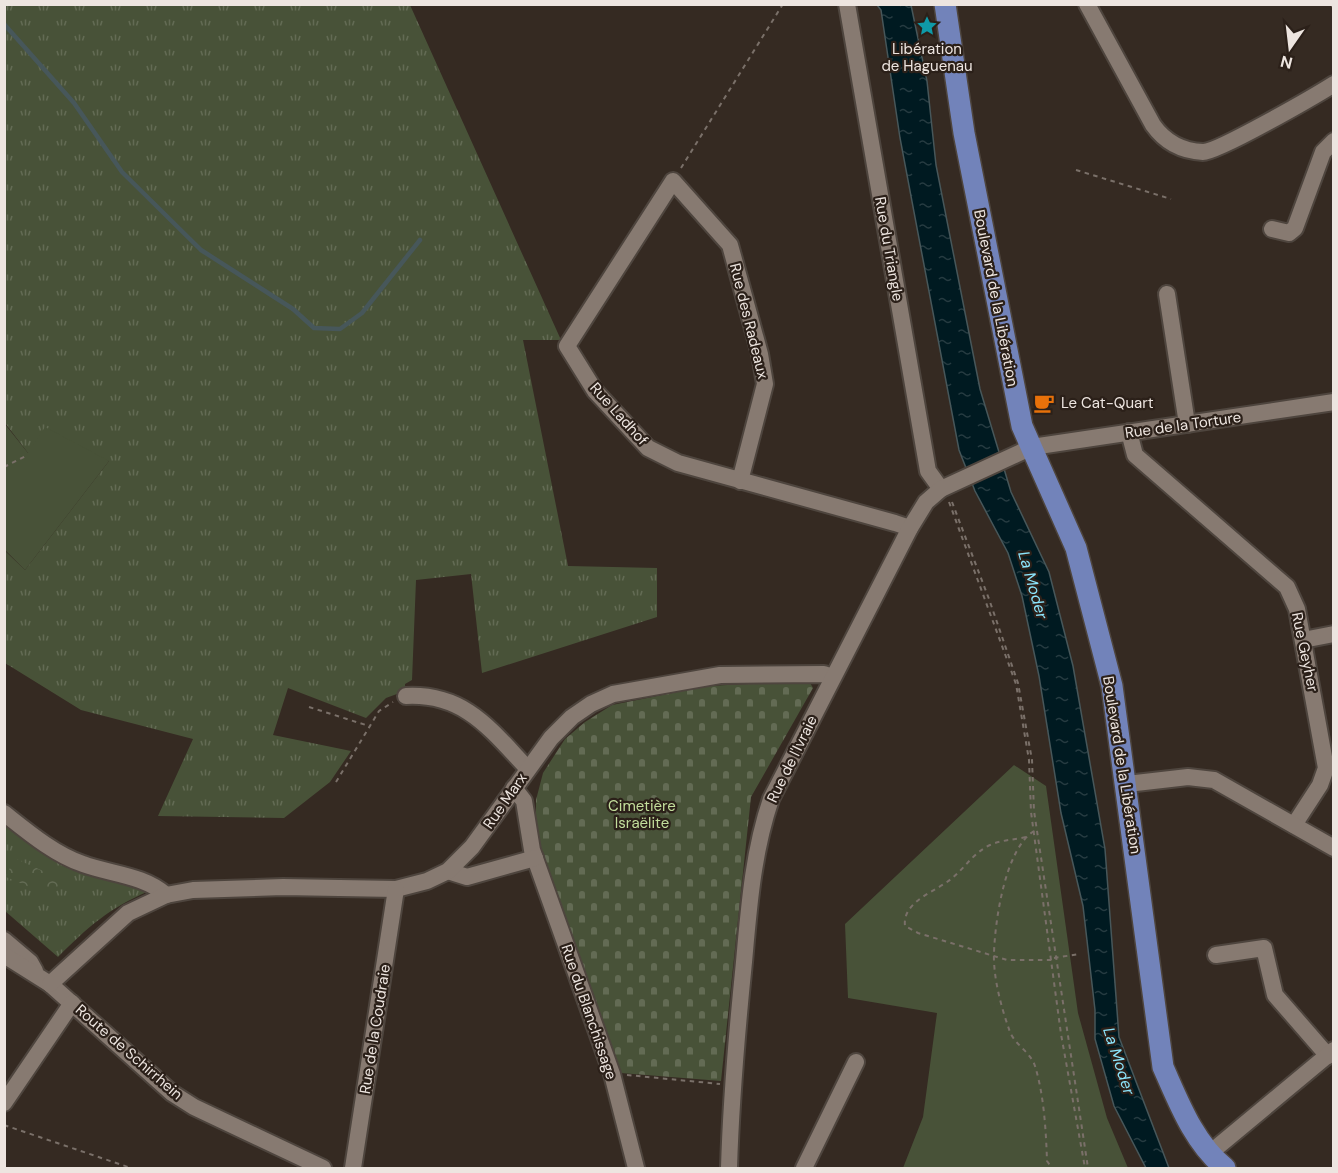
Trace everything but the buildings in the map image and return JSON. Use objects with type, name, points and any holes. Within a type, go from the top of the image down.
[{"type":"main road","name":"Boulevard de la Libération","points":[[945,4],[964,133],[996,304],[1022,426],[1076,548],[1112,686],[1127,784],[1163,1067],[1184,1114],[1210,1153],[1225,1168]]},
{"type":"street","name":"Rue du Triangle","points":[[847,4],[928,471],[948,490]]},
{"type":"street","points":[[1087,4],[1153,125],[1163,139],[1180,148],[1206,152],[1294,108],[1334,84]]},
{"type":"street","points":[[1272,229],[1289,233],[1295,228],[1323,152],[1334,141]]},
{"type":"street","name":"Rue des Radeaux","points":[[673,181],[730,245],[760,354],[765,384],[740,481]]},
{"type":"street","name":"Rue Ladhof","points":[[673,181],[567,346],[595,391],[648,448],[678,463],[910,528]]},
{"type":"street","points":[[1167,294],[1187,424]]},
{"type":"street","name":"Rue de la Torture","points":[[948,490],[1032,447],[1334,402]]},
{"type":"street","name":"Rue Geyher","points":[[1129,432],[1135,455],[1287,587],[1297,609],[1326,768],[1320,785],[1294,825]]},
{"type":"street","name":"Rue de l'Ivraie","points":[[729,1168],[731,1085],[753,866],[771,798],[910,528],[926,502],[948,490]]},
{"type":"street","points":[[1303,640],[1334,634]]},
{"type":"street","name":"Rue Marx","points":[[49,977],[128,912],[166,895],[192,890],[283,887],[396,889],[427,881],[448,871],[472,847],[551,738],[572,717],[591,704],[613,694],[720,675],[824,674],[833,677]]},
{"type":"street","points":[[406,696],[433,696],[478,716],[528,769]]},
{"type":"street","points":[[1127,784],[1188,777],[1214,780],[1334,848]]},
{"type":"street","name":"Rue du Blanchissage","points":[[514,788],[524,801],[535,858],[612,1074],[636,1168]]},
{"type":"street","points":[[4,813],[40,841],[81,864],[156,886],[166,895]]},
{"type":"street","points":[[448,871],[467,877],[535,858]]},
{"type":"street","name":"Rue de la Coudraie","points":[[353,1168],[396,889]]},
{"type":"street","name":"Route de Schirrhein","points":[[4,940],[49,977],[72,1003],[172,1093],[194,1107],[323,1168]]},
{"type":"street","points":[[1210,1153],[1331,1053],[1275,995],[1264,948],[1216,955]]},
{"type":"street","name":"Route de Schirrhein","points":[[4,954],[24,969],[49,977]]},
{"type":"street","points":[[4,1103],[72,1003]]},
{"type":"street","points":[[804,1168],[856,1062]]},
{"type":"path","points":[[673,181],[783,4]]},
{"type":"path","points":[[1331,4],[1334,9]]},
{"type":"path","points":[[1076,170],[1171,199]]},
{"type":"path","points":[[4,467],[28,455]]},
{"type":"path","points":[[948,490],[1016,684],[1029,760],[1035,831],[1086,1168]]},
{"type":"path","points":[[336,782],[379,711],[406,696]]},
{"type":"path","points":[[309,707],[369,726]]},
{"type":"path","points":[[1035,831],[1026,837],[1016,852],[1003,890],[993,956],[1011,1036],[1032,1059],[1036,1073],[1047,1161],[1052,1168]]},
{"type":"path","points":[[1026,837],[999,841],[985,848],[950,880],[920,898],[904,922],[906,928],[1016,962],[1054,959],[1079,954]]},
{"type":"path","points":[[612,1074],[731,1085]]},
{"type":"path","points":[[4,1125],[131,1168]]},
{"type":"green space","points":[[5,5],[410,5],[561,340],[523,340],[568,566],[657,568],[657,617],[482,673],[471,574],[416,580],[412,680],[405,684],[405,691],[386,698],[366,718],[288,688],[273,735],[351,751],[330,782],[284,818],[158,816],[193,739],[81,710],[5,663],[4,550],[25,570],[109,461],[28,453],[5,423]]},
{"type":"green space","points":[[4,423],[28,453],[45,427],[109,461],[25,570],[5,550]]},
{"type":"green space","name":"Cimetière Israëlite","points":[[809,681],[813,688],[751,797],[721,1081],[621,1073],[536,834],[536,800],[543,773],[565,739],[585,722],[612,705],[707,686]]},
{"type":"green space","points":[[1014,765],[1046,786],[1078,1013],[1107,1118],[1128,1168],[903,1168],[923,1117],[937,1013],[848,998],[845,924]]},
{"type":"green space","points":[[4,817],[149,891],[100,919],[58,957],[5,911]]},
{"type":"green space","points":[[14,858],[61,879],[53,897],[6,877]]},
{"type":"water","name":"La Moder","points":[[877,5],[911,5],[927,81],[936,165],[980,389],[1011,492],[1049,572],[1073,666],[1105,849],[1119,1037],[1169,1168],[1146,1168],[1114,1106],[1095,1039],[1095,1010],[1083,906],[1061,813],[1039,676],[1022,596],[1008,553],[975,491],[959,450],[900,138],[881,10]]},
{"type":"waterway","points":[[4,24],[74,103],[122,172],[201,250],[293,309],[314,328],[340,329],[362,313],[420,240]]},
{"type":"place","name":"Libération de Haguenau","points":[[927,26]]},
{"type":"place","name":"Le Cat-Quart","points":[[1044,403]]}]
